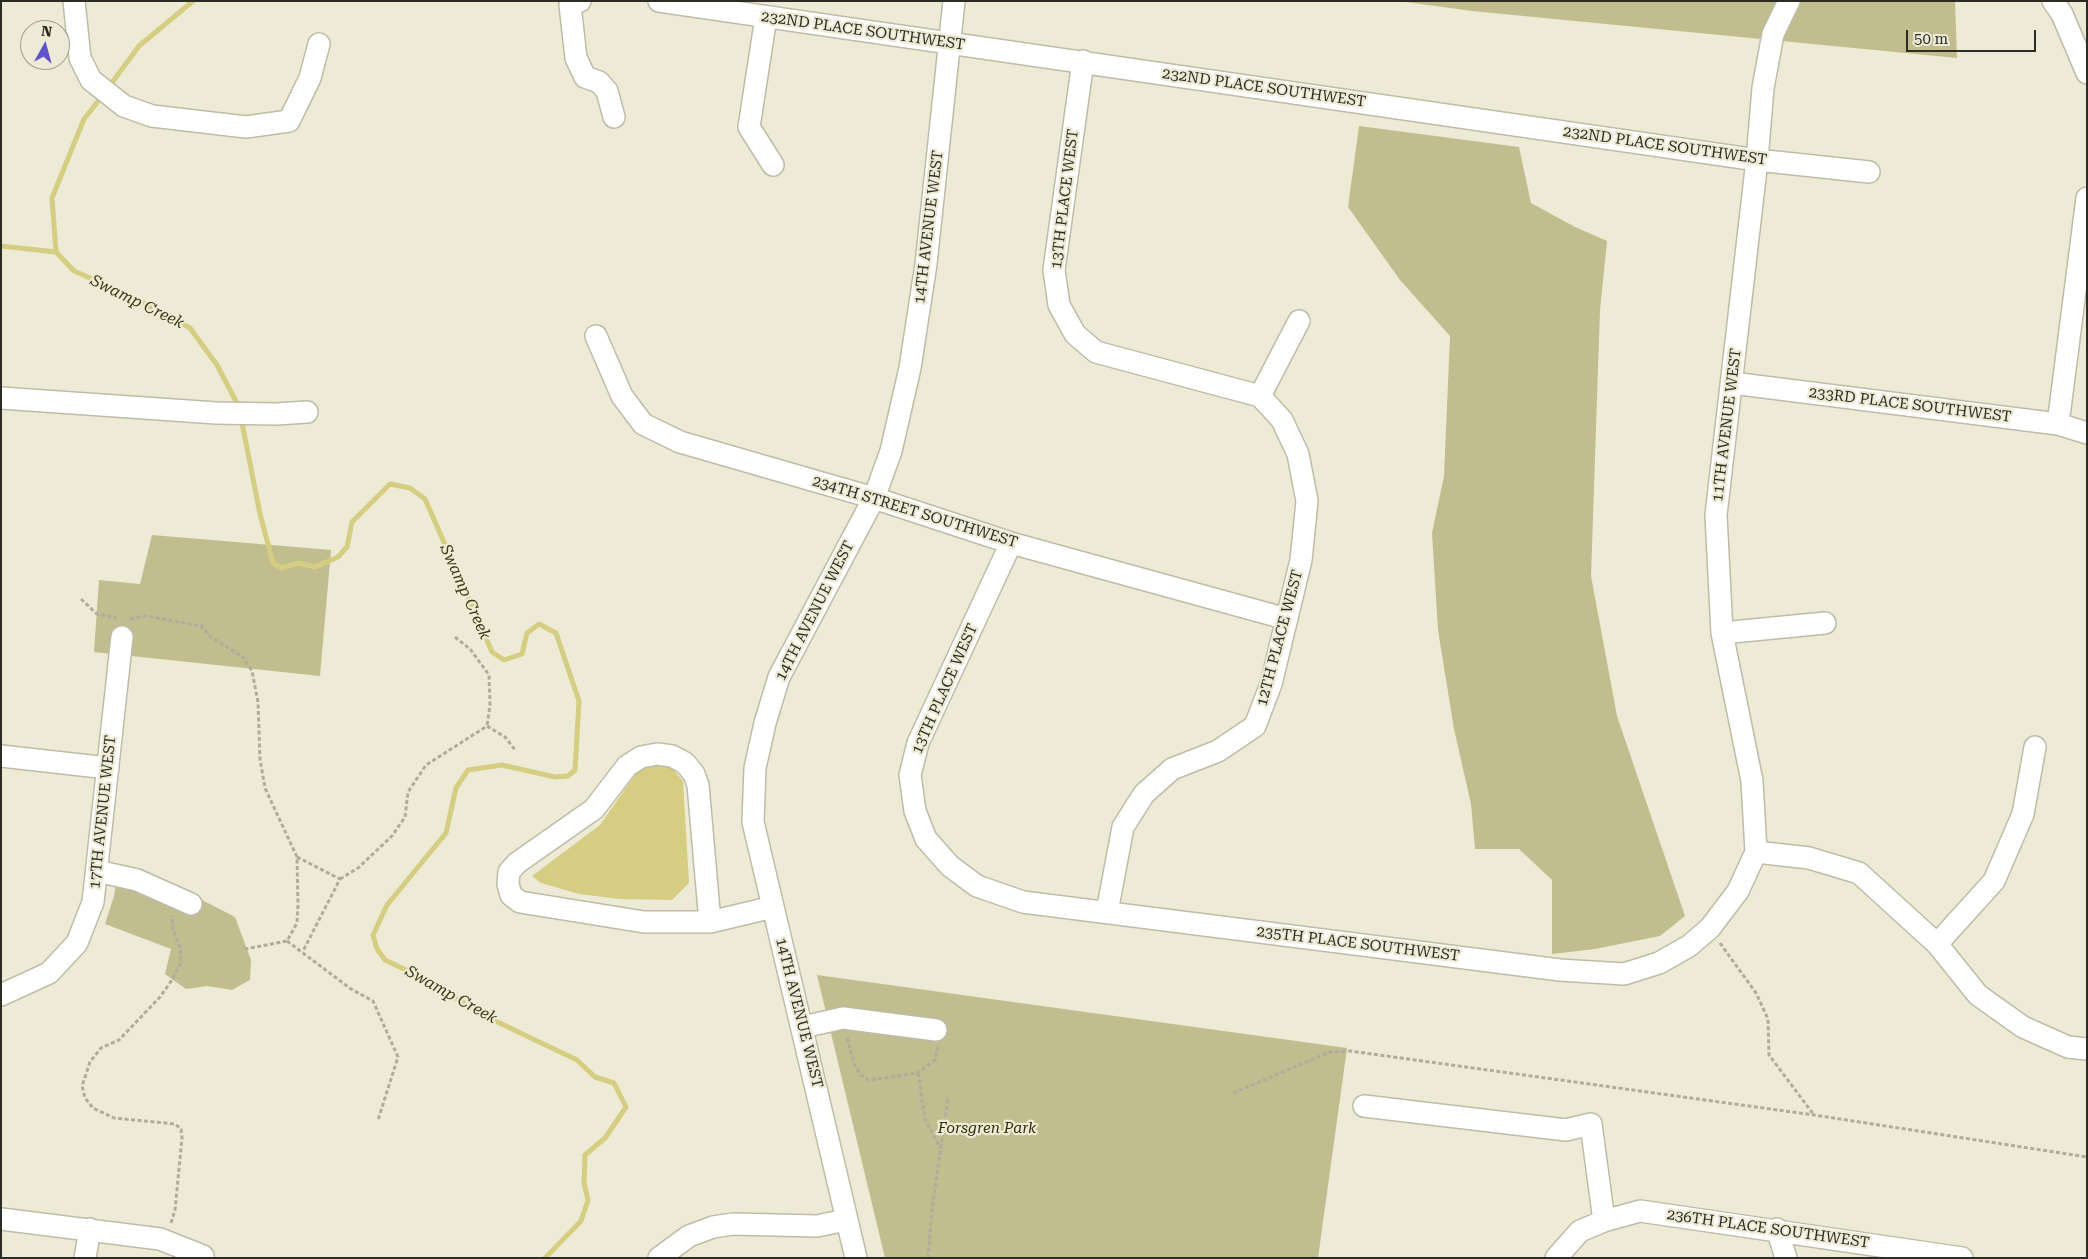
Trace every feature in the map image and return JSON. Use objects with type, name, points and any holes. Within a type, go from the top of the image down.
[{"type":"street","points":[[74,1],[80,58],[91,80],[124,106],[152,116],[246,127],[289,121],[310,78],[319,44]]},
{"type":"street","name":"232ND PLACE SOUTHWEST","points":[[659,1],[948,45],[1082,61],[1757,160],[1869,172]]},
{"type":"street","name":"14TH AVENUE WEST","points":[[856,1258],[753,822],[756,768],[765,723],[779,677],[874,498],[891,451],[910,368],[926,264],[954,1]]},
{"type":"street","name":"11TH AVENUE WEST","points":[[1756,852],[1752,781],[1722,633],[1716,515],[1757,160],[1763,88],[1773,34],[1789,1]]},
{"type":"street","points":[[2053,1],[2062,14],[2087,73]]},
{"type":"street","points":[[575,3],[576,58],[585,77],[598,82],[607,91],[614,117]]},
{"type":"street","points":[[766,17],[749,127],[773,165]]},
{"type":"street","name":"13TH PLACE WEST","points":[[1082,61],[1054,270],[1059,305],[1075,334],[1096,352],[1260,396]]},
{"type":"street","points":[[2058,424],[2087,198]]},
{"type":"street","points":[[1260,396],[1299,321]]},
{"type":"street","name":"234TH STREET SOUTHWEST","points":[[596,336],[622,396],[643,424],[680,442],[874,498],[1011,543],[1287,619]]},
{"type":"street","name":"233RD PLACE SOUTHWEST","points":[[1732,382],[2058,424],[2087,433]]},
{"type":"street","name":"12TH PLACE WEST","points":[[1107,912],[1123,827],[1144,794],[1172,769],[1218,751],[1255,726],[1271,684],[1301,560],[1307,501],[1298,454],[1282,420],[1260,396]]},
{"type":"street","points":[[1,398],[216,413],[276,414],[307,412]]},
{"type":"street","name":"13TH PLACE WEST","points":[[926,839],[915,811],[910,775],[918,743],[1011,543]]},
{"type":"street","points":[[1722,633],[1825,623]]},
{"type":"street","name":"17TH AVENUE WEST","points":[[1,995],[49,974],[77,943],[93,902],[122,637]]},
{"type":"street","points":[[1937,944],[1994,881],[2023,814],[2035,747]]},
{"type":"street","points":[[710,922],[698,785],[694,774],[686,763],[672,756],[657,754],[641,757],[627,766],[594,809],[516,863],[509,872],[508,884],[511,895],[520,902],[644,922],[710,922],[773,907]]},
{"type":"street","points":[[1,756],[108,768]]},
{"type":"street","name":"235TH PLACE SOUTHWEST","points":[[926,839],[950,866],[977,886],[1023,902],[1560,970],[1624,974],[1659,963],[1689,946],[1710,928],[1738,891],[1756,852]]},
{"type":"street","points":[[1756,852],[1809,858],[1859,873],[1937,944],[1978,995],[2023,1027],[2068,1047],[2087,1048]]},
{"type":"street","points":[[97,871],[137,880],[185,902]]},
{"type":"street","points":[[802,1027],[843,1018],[936,1030]]},
{"type":"street","points":[[1364,1106],[1566,1130],[1591,1124],[1604,1221]]},
{"type":"street","name":"236TH PLACE SOUTHWEST","points":[[1556,1258],[1580,1231],[1604,1221],[1640,1211],[1777,1229],[1962,1258]]},
{"type":"street","points":[[1,1218],[90,1228],[160,1239],[203,1256]]},
{"type":"street","points":[[659,1258],[689,1236],[713,1227],[733,1224],[817,1226],[846,1220]]},
{"type":"street","points":[[85,1258],[90,1228]]},
{"type":"street","points":[[1777,1229],[1786,1258]]},
{"type":"path","points":[[81,599],[97,614],[124,619],[146,616],[200,626],[211,637],[243,657],[252,671],[258,702],[260,759],[265,788],[297,857],[297,923],[287,941]]},
{"type":"path","points":[[303,952],[340,879],[358,868],[392,836],[405,817],[408,792],[426,765],[487,726],[490,705],[490,675],[470,649],[455,637]]},
{"type":"path","points":[[487,726],[505,737],[516,751]]},
{"type":"path","points":[[297,857],[340,879]]},
{"type":"path","points":[[171,1223],[175,1210],[182,1138],[181,1129],[175,1124],[114,1118],[93,1108],[84,1098],[82,1086],[90,1062],[101,1048],[119,1040],[160,997],[172,980],[181,962],[180,946],[173,930],[171,918],[185,902]]},
{"type":"path","points":[[1710,928],[1756,993],[1768,1019],[1769,1055],[1814,1115]]},
{"type":"path","points":[[245,949],[287,941],[351,989],[373,1001],[398,1056],[378,1120]]},
{"type":"path","points":[[843,1018],[850,1052],[861,1075],[869,1080],[918,1073],[935,1060],[938,1049],[936,1030]]},
{"type":"path","points":[[1233,1093],[1330,1052],[1350,1051],[1814,1115],[2087,1157]]},
{"type":"path","points":[[918,1073],[925,1119],[941,1149]]},
{"type":"path","points":[[928,1258],[948,1098]]},
{"type":"green space","points":[[1399,1],[1955,1],[1957,58],[1472,11]]},
{"type":"green space","points":[[1359,126],[1519,147],[1531,203],[1575,227],[1607,241],[1600,310],[1591,576],[1617,716],[1685,916],[1660,936],[1595,949],[1552,954],[1552,880],[1519,849],[1475,849],[1471,804],[1454,729],[1438,630],[1432,533],[1444,476],[1450,336],[1400,280],[1348,207]]},
{"type":"green space","points":[[152,535],[331,550],[320,676],[94,652],[99,580],[140,584]]},
{"type":"green space","points":[[119,864],[142,869],[235,917],[251,960],[250,980],[232,990],[207,986],[186,989],[165,974],[171,949],[105,924],[114,896]]},
{"type":"green space","name":"Forsgren Park","points":[[817,975],[1347,1048],[1318,1258],[885,1258]]},
{"type":"shaded area","points":[[662,764],[673,769],[683,781],[689,883],[672,900],[620,899],[579,894],[541,883],[532,876],[600,825],[637,772],[650,766]]},
{"type":"waterway","name":"Swamp Creek","points":[[108,88],[139,46],[193,1]]},
{"type":"waterway","name":"Swamp Creek","points":[[103,95],[84,119],[52,198],[56,252],[74,271],[127,294],[190,328],[217,365],[239,407]]},
{"type":"waterway","points":[[1,246],[56,252]]},
{"type":"waterway","name":"Swamp Creek","points":[[241,418],[260,514],[273,563],[282,568],[299,563],[315,567],[338,557],[347,547],[352,522],[390,484],[410,488],[425,499],[492,652],[504,660],[522,654],[527,633],[539,624],[556,633],[579,701],[575,770],[568,776],[555,777],[502,765],[468,770],[456,788],[446,833],[387,905],[373,935],[377,949],[385,960],[421,977],[487,1017],[577,1060],[595,1077],[614,1083],[626,1107],[605,1138],[585,1155],[584,1183],[588,1200],[581,1221],[545,1258]]}]
